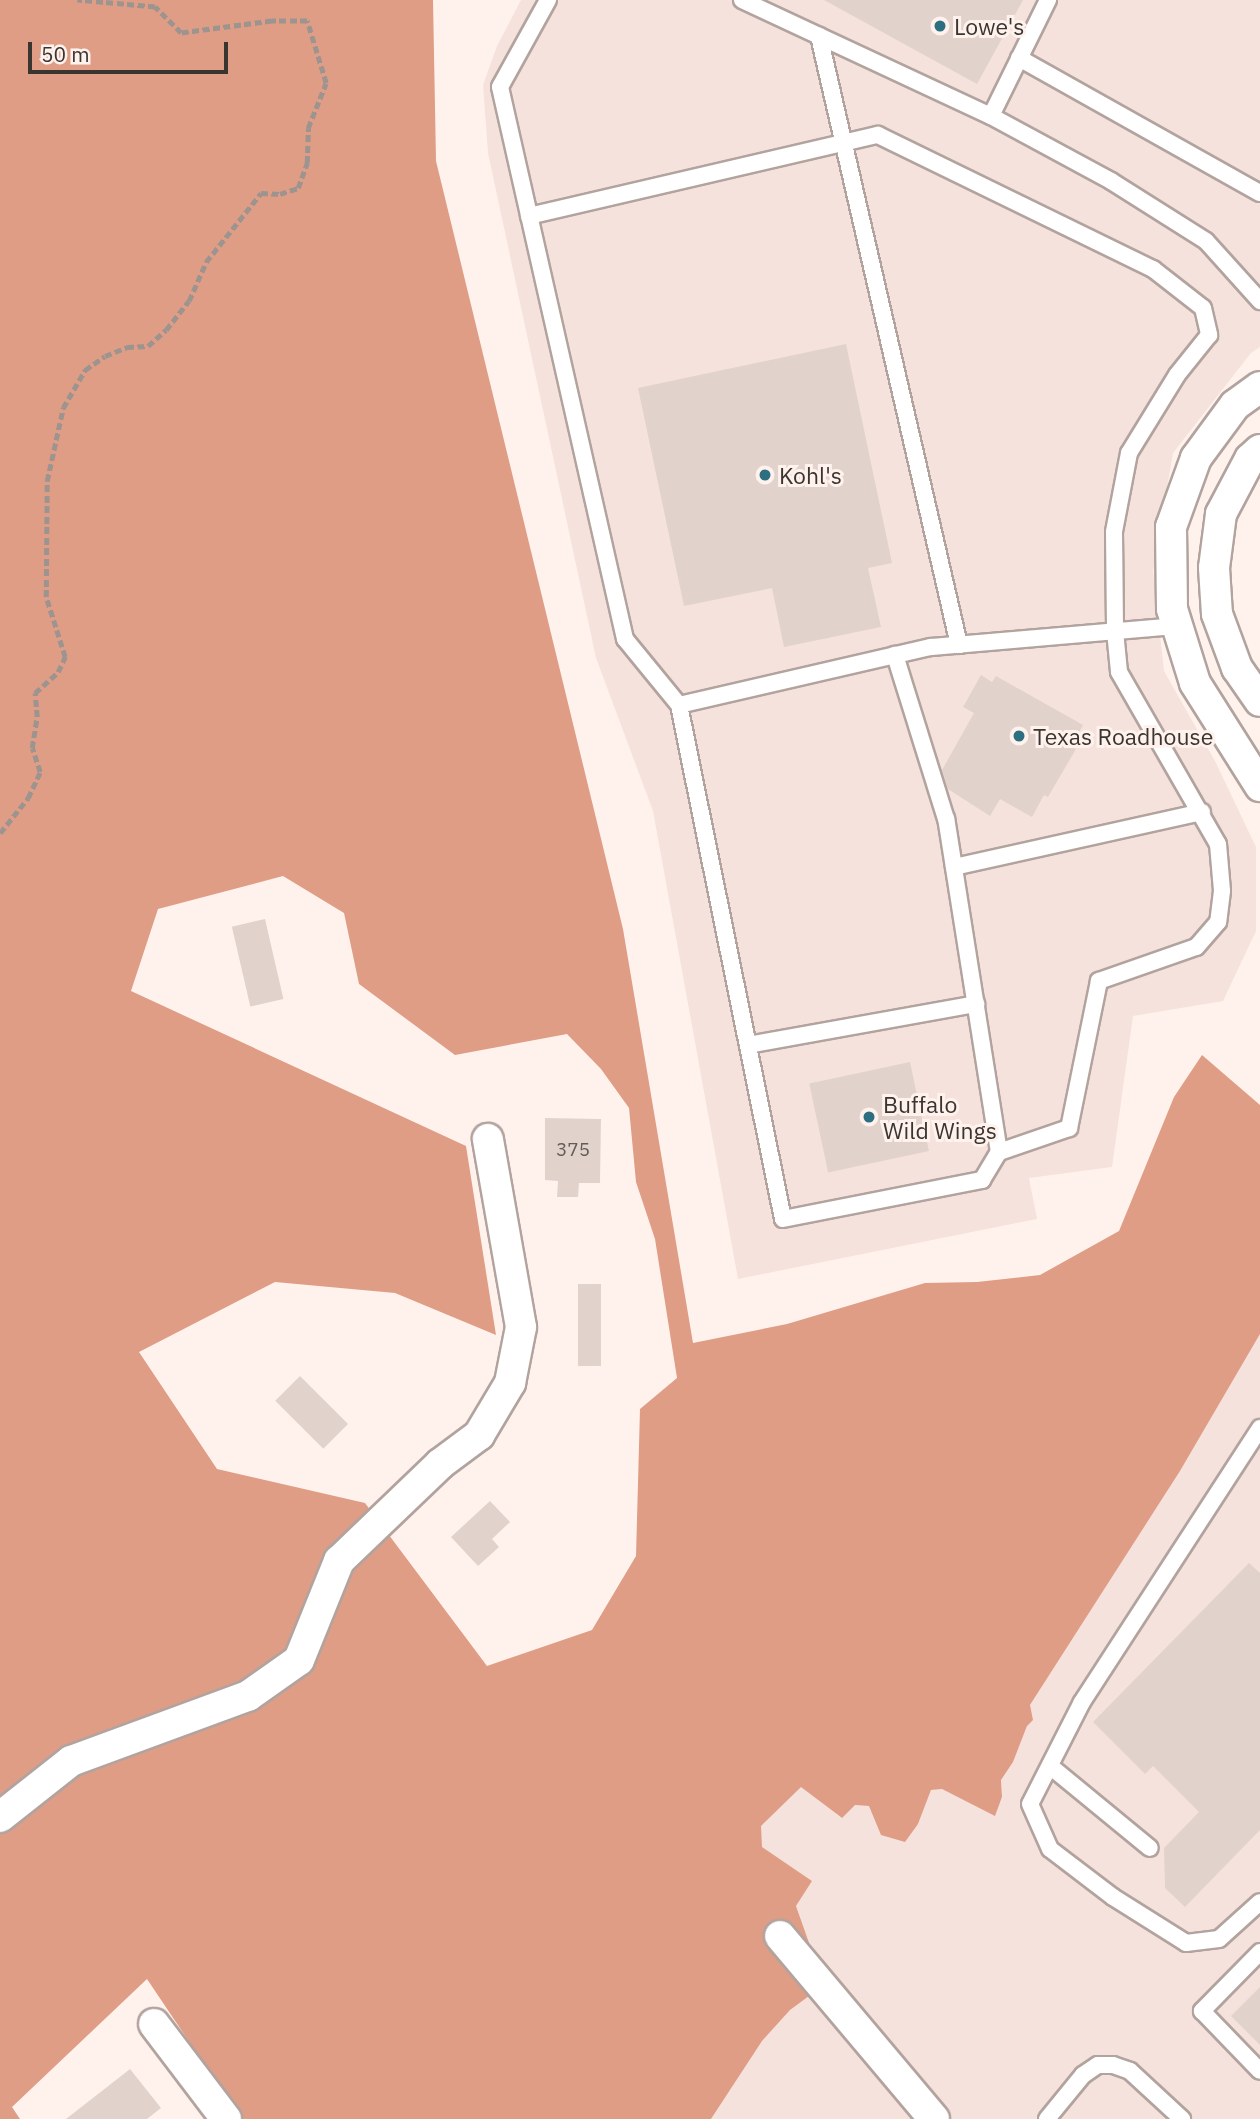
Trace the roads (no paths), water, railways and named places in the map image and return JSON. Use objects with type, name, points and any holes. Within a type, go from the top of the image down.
[{"type":"street","points":[[1260,387],[1235,405],[1196,458],[1171,527],[1172,609],[1195,684],[1260,786]]},
{"type":"street","points":[[1260,450],[1250,459],[1221,514],[1214,568],[1217,614],[1237,668],[1260,702]]},
{"type":"street","points":[[0,1817],[71,1761],[248,1696],[299,1660],[339,1561],[440,1464],[478,1435],[510,1382],[521,1327],[488,1139]]},
{"type":"street","points":[[780,1936],[934,2119]]},
{"type":"street","points":[[155,2024],[226,2119]]},
{"type":"lane","points":[[529,216],[878,135],[1153,269],[1203,308],[1209,335],[1177,374],[1129,453],[1115,532],[1115,631],[1119,672],[1218,844],[1222,891],[1219,922],[1196,947],[1099,981],[1069,1128],[999,1152],[982,1180],[783,1219],[679,705],[625,639],[529,216],[500,87],[548,0]]},
{"type":"lane","points":[[742,0],[991,116],[1111,181],[1206,242],[1260,301]]},
{"type":"lane","points":[[991,116],[1048,0]]},
{"type":"lane","points":[[818,36],[959,645]]},
{"type":"lane","points":[[1020,58],[1260,192]]},
{"type":"lane","points":[[679,705],[895,655],[959,645],[1178,626]]},
{"type":"lane","points":[[895,655],[946,819],[999,1152]]},
{"type":"lane","points":[[954,867],[1202,812]]},
{"type":"lane","points":[[748,1045],[975,1004]]},
{"type":"lane","points":[[1260,1428],[1082,1702],[1030,1804],[1050,1849],[1113,1897],[1186,1943],[1219,1939],[1260,1902]]},
{"type":"lane","points":[[1050,1766],[1150,1848]]},
{"type":"lane","points":[[1260,1952],[1202,2011],[1260,2071]]},
{"type":"lane","points":[[1047,2119],[1083,2075],[1098,2065],[1114,2065],[1130,2071],[1182,2119]]},
{"type":"place","name":"Lowe's","points":[[940,26]]},
{"type":"place","name":"Kohl's","points":[[765,475]]},
{"type":"place","name":"Texas Roadhouse","points":[[1019,736]]},
{"type":"place","name":"Buffalo Wild Wings","points":[[869,1117]]}]
